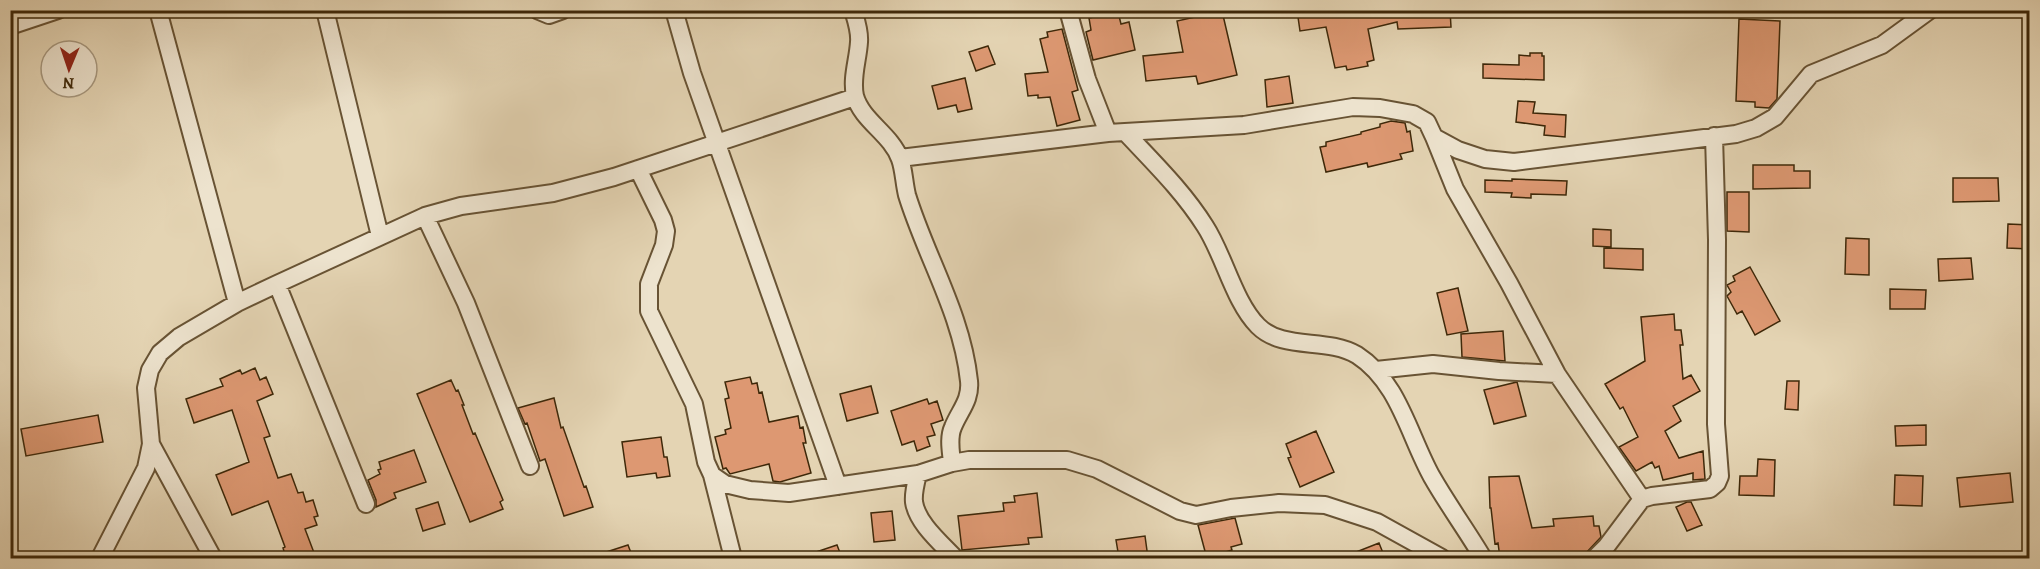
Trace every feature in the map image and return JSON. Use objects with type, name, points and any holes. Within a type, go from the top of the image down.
[{"type":"street","points":[[10,26],[58,10]]},
{"type":"street","points":[[158,10],[237,303]]},
{"type":"street","points":[[325,10],[380,236]]},
{"type":"street","points":[[537,10],[549,15],[564,10]]},
{"type":"street","points":[[674,10],[692,73],[838,486]]},
{"type":"street","points":[[853,10],[859,40],[854,81],[855,97],[861,109],[892,145],[900,158],[908,195],[950,304],[969,378],[970,392],[966,405],[952,429],[950,443],[952,463]]},
{"type":"street","points":[[1068,10],[1087,80],[1108,133]]},
{"type":"street","points":[[1434,137],[1458,150],[1485,159],[1514,162],[1736,134],[1756,128],[1775,117],[1811,74],[1882,45],[1930,10]]},
{"type":"street","points":[[100,558],[146,468],[151,444],[146,388],[150,370],[160,353],[179,337],[237,303],[425,216],[461,206],[553,193],[638,168],[855,97]]},
{"type":"street","points":[[900,158],[1108,133],[1244,125],[1353,107],[1380,108],[1413,114],[1427,122],[1455,189],[1509,283],[1557,374],[1642,499]]},
{"type":"street","points":[[1125,132],[1170,181],[1206,227],[1244,308],[1258,327],[1272,337],[1339,347],[1357,355],[1376,370],[1388,385],[1432,477],[1483,558]]},
{"type":"street","points":[[1595,558],[1642,499],[1710,489],[1717,483],[1720,476],[1716,424],[1717,240],[1714,136]]},
{"type":"street","points":[[638,168],[666,231],[664,245],[650,284],[650,311],[694,404],[706,462],[712,475],[733,558]]},
{"type":"street","points":[[425,216],[466,303],[530,466]]},
{"type":"street","points":[[278,284],[366,504]]},
{"type":"street","points":[[1376,370],[1433,364],[1557,374]]},
{"type":"street","points":[[151,444],[213,558]]},
{"type":"street","points":[[712,475],[725,484],[750,490],[789,493],[918,474],[952,463],[979,460],[1067,460],[1097,468],[1180,511],[1196,515],[1231,507],[1279,503],[1325,505],[1377,522],[1442,558]]},
{"type":"street","points":[[918,474],[913,499],[916,511],[921,520],[955,558]]},
{"type":"building","points":[[1297,10],[1386,10],[1386,13],[1450,10],[1451,27],[1398,29],[1397,22],[1368,29],[1374,60],[1367,62],[1368,66],[1347,70],[1346,66],[1335,68],[1326,27],[1300,31]]},
{"type":"building","points":[[1222,11],[1237,75],[1198,84],[1196,76],[1146,81],[1143,56],[1183,52],[1177,21]]},
{"type":"building","points":[[1118,12],[1121,24],[1129,22],[1135,50],[1093,60],[1086,32],[1091,30],[1089,18]]},
{"type":"building","points":[[1739,19],[1780,21],[1777,99],[1769,108],[1755,107],[1755,102],[1736,101]]},
{"type":"building","points":[[1062,29],[1078,90],[1072,92],[1080,120],[1057,126],[1050,97],[1028,96],[1025,74],[1048,72],[1040,39],[1048,37],[1047,32]]},
{"type":"building","points":[[988,46],[995,64],[976,71],[969,52]]},
{"type":"building","points":[[1530,53],[1542,53],[1544,56],[1544,80],[1483,78],[1483,64],[1519,65],[1519,55],[1530,56]]},
{"type":"building","points":[[1289,76],[1293,103],[1267,107],[1265,80]]},
{"type":"building","points":[[965,78],[972,109],[958,112],[956,105],[938,109],[932,86]]},
{"type":"building","points":[[1518,101],[1535,102],[1533,113],[1566,115],[1565,137],[1544,135],[1545,126],[1516,122]]},
{"type":"building","points":[[1391,121],[1405,123],[1407,132],[1410,131],[1413,151],[1400,154],[1402,159],[1368,167],[1367,163],[1326,172],[1320,147],[1326,146],[1326,142],[1361,134],[1361,132],[1380,127],[1380,124]]},
{"type":"building","points":[[1753,165],[1794,165],[1794,171],[1810,171],[1810,188],[1753,189]]},
{"type":"building","points":[[1953,178],[1998,178],[1999,201],[1953,202]]},
{"type":"building","points":[[1512,179],[1567,181],[1566,195],[1531,194],[1531,198],[1511,197],[1512,193],[1485,192],[1485,180],[1512,181]]},
{"type":"building","points":[[1727,192],[1749,192],[1749,232],[1727,231]]},
{"type":"building","points":[[2008,224],[2030,225],[2030,249],[2007,248]]},
{"type":"building","points":[[1593,229],[1611,230],[1611,247],[1593,246]]},
{"type":"building","points":[[1846,238],[1869,239],[1869,275],[1845,274]]},
{"type":"building","points":[[1604,248],[1643,249],[1643,270],[1604,268]]},
{"type":"building","points":[[1971,258],[1973,279],[1939,281],[1938,259]]},
{"type":"building","points":[[1750,267],[1780,321],[1755,335],[1742,311],[1737,314],[1727,296],[1731,292],[1727,285],[1735,281],[1733,276]]},
{"type":"building","points":[[1458,288],[1468,331],[1447,335],[1437,293]]},
{"type":"building","points":[[1890,289],[1926,290],[1925,309],[1890,309]]},
{"type":"building","points":[[1674,314],[1675,330],[1681,330],[1683,379],[1691,375],[1700,391],[1673,406],[1681,421],[1665,431],[1679,458],[1703,451],[1705,479],[1693,480],[1693,473],[1663,480],[1659,466],[1655,468],[1652,462],[1636,471],[1619,447],[1638,437],[1623,407],[1620,409],[1605,384],[1645,361],[1641,317]]},
{"type":"building","points":[[1503,331],[1505,361],[1462,357],[1461,334]]},
{"type":"building","points":[[255,368],[260,380],[266,377],[273,394],[257,401],[270,436],[264,438],[278,478],[291,474],[298,493],[303,492],[306,502],[313,500],[318,516],[314,517],[317,525],[305,529],[316,558],[286,558],[283,548],[285,547],[268,501],[232,515],[216,475],[249,462],[232,410],[194,423],[186,399],[223,386],[220,379],[240,370],[242,374]]},
{"type":"building","points":[[750,377],[752,384],[757,383],[759,393],[762,392],[769,422],[798,416],[800,428],[803,427],[806,443],[803,443],[811,473],[780,482],[773,481],[769,464],[730,474],[726,468],[723,469],[715,437],[726,434],[725,430],[731,428],[725,399],[729,398],[725,382]]},
{"type":"building","points":[[451,380],[456,391],[458,390],[473,434],[475,433],[503,500],[500,502],[503,509],[470,522],[417,394]]},
{"type":"building","points":[[1787,381],[1799,381],[1798,410],[1785,409]]},
{"type":"building","points":[[1517,382],[1526,416],[1494,424],[1484,390]]},
{"type":"building","points":[[871,386],[878,413],[847,421],[840,394]]},
{"type":"building","points":[[554,398],[561,428],[563,427],[593,507],[564,516],[545,459],[540,461],[527,423],[525,424],[518,408]]},
{"type":"building","points":[[927,399],[929,404],[937,401],[943,420],[931,424],[935,435],[927,437],[930,446],[917,451],[914,441],[902,445],[891,411]]},
{"type":"building","points":[[98,415],[103,442],[26,456],[21,429]]},
{"type":"building","points":[[1926,425],[1926,445],[1896,446],[1895,426]]},
{"type":"building","points":[[1316,431],[1334,472],[1300,487],[1288,458],[1291,457],[1286,444]]},
{"type":"building","points":[[661,437],[670,476],[657,478],[656,473],[627,477],[622,442]]},
{"type":"building","points":[[414,450],[426,482],[394,493],[396,498],[376,507],[376,500],[368,480],[380,474],[379,462]]},
{"type":"building","points":[[1758,459],[1775,460],[1774,496],[1739,495],[1740,476],[1757,476]]},
{"type":"building","points":[[2010,473],[2013,502],[1960,507],[1957,478]]},
{"type":"building","points":[[1895,475],[1923,476],[1922,506],[1894,505]]},
{"type":"building","points":[[1519,476],[1532,528],[1554,526],[1553,519],[1593,516],[1594,526],[1599,526],[1601,537],[1585,554],[1500,558],[1498,543],[1495,544],[1490,508],[1489,477]]},
{"type":"building","points":[[1037,493],[1042,537],[1028,538],[1029,544],[962,550],[958,516],[1004,511],[1003,503],[1015,502],[1014,496]]},
{"type":"building","points":[[438,502],[445,524],[423,531],[416,509]]},
{"type":"building","points":[[1691,502],[1702,525],[1687,531],[1676,507]]},
{"type":"building","points":[[892,511],[895,540],[874,542],[871,513]]},
{"type":"building","points":[[1235,518],[1242,544],[1216,555],[1216,552],[1206,555],[1198,525]]},
{"type":"building","points":[[1145,536],[1148,558],[1119,558],[1116,540]]},
{"type":"building","points":[[1379,543],[1385,558],[1341,558]]},
{"type":"building","points":[[628,545],[633,558],[595,558],[594,556]]},
{"type":"building","points":[[837,545],[842,558],[804,558],[804,556]]}]
